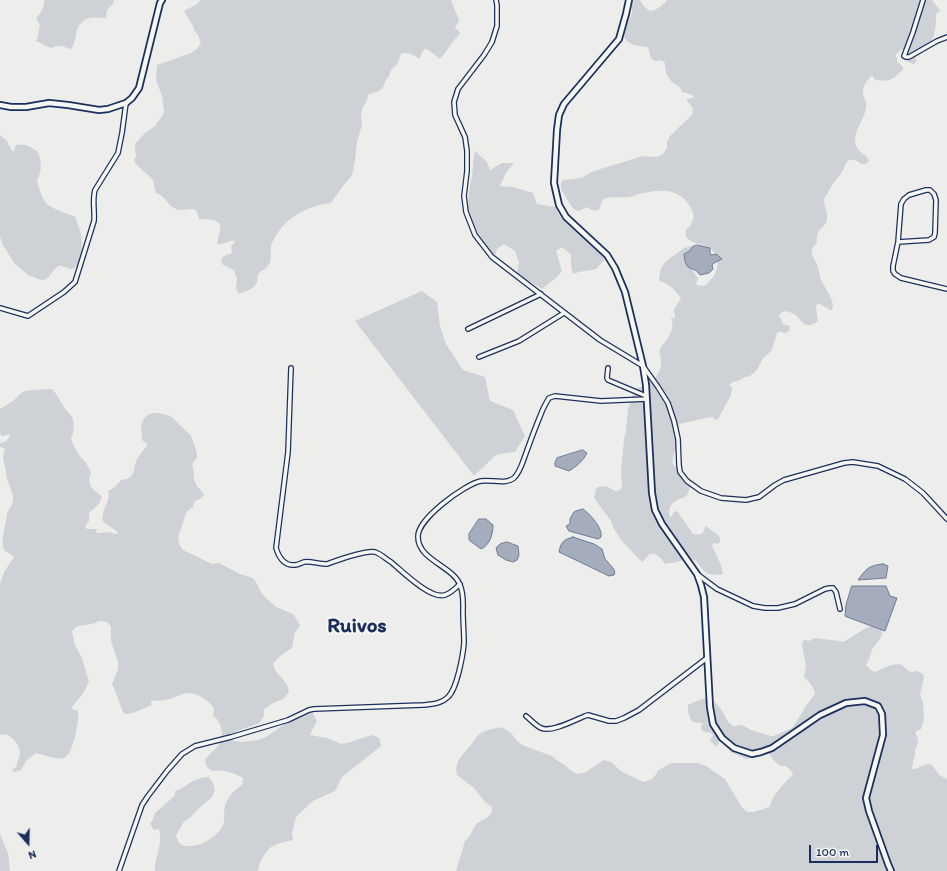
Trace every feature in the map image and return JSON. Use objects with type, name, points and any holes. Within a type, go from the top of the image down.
[{"type":"street","points":[[0,105],[26,107],[49,103],[108,110],[126,103],[132,98],[139,88],[162,0]]},
{"type":"street","points":[[496,0],[498,5],[497,26],[492,42],[458,89],[454,102],[455,115],[466,137],[468,151],[464,196],[466,212],[475,235],[492,257],[600,340],[643,366],[668,403],[674,420],[678,439],[680,472],[688,481],[701,491],[721,498],[746,500],[759,497],[784,480],[844,463],[853,462],[878,466],[905,479],[923,493],[947,519]]},
{"type":"street","points":[[629,0],[620,39],[564,104],[559,115],[556,130],[554,183],[559,205],[566,217],[607,255],[615,268],[625,292],[643,366],[652,493],[655,510],[662,524],[697,574],[704,597],[710,708],[713,724],[722,738],[734,748],[752,754],[772,748],[820,715],[846,703],[865,701],[878,706],[882,714],[883,735],[866,798],[869,812],[891,871]]},
{"type":"street","points":[[923,0],[904,56],[909,57],[936,40],[947,37]]},
{"type":"street","points":[[0,308],[28,316],[64,292],[75,282],[94,221],[95,215],[93,196],[95,190],[118,153],[126,103]]},
{"type":"street","points":[[898,242],[929,240],[934,237],[936,200],[934,194],[930,190],[909,195],[901,204],[898,242],[893,271],[901,278],[947,289]]},
{"type":"street","points":[[468,329],[540,294]]},
{"type":"street","points":[[480,357],[519,341],[564,312]]},
{"type":"street","points":[[291,368],[288,452],[276,548],[282,562],[295,565],[305,562],[327,564],[365,553],[375,552],[385,557],[426,591],[436,595],[443,596],[451,593],[460,584]]},
{"type":"street","points":[[608,368],[608,380],[646,398]]},
{"type":"street","points":[[119,871],[142,805],[167,771],[182,754],[195,746],[288,720],[314,709],[423,705],[440,703],[449,697],[457,680],[464,643],[462,593],[460,584],[456,578],[428,556],[420,546],[418,536],[420,526],[430,514],[454,495],[472,484],[482,481],[506,481],[513,478],[519,470],[541,414],[549,398],[555,396],[601,401],[646,398]]},
{"type":"street","points":[[697,574],[717,589],[753,606],[778,608],[795,604],[825,589],[833,588],[836,592],[840,608]]},
{"type":"street","points":[[526,716],[540,728],[544,729],[557,727],[588,715],[609,721],[616,721],[639,710],[707,658]]},
{"type":"shaded area","points":[[44,0],[114,0],[113,4],[107,10],[106,18],[91,18],[83,21],[78,28],[71,49],[60,46],[49,48],[36,41],[40,26],[36,18],[40,14],[44,5]]},
{"type":"shaded area","points":[[200,0],[451,0],[459,21],[455,27],[460,34],[440,59],[427,49],[423,51],[420,59],[408,53],[401,54],[397,64],[391,70],[383,87],[379,91],[369,94],[362,109],[362,125],[357,142],[353,172],[350,178],[331,203],[312,207],[296,215],[282,227],[272,243],[271,259],[268,266],[260,272],[256,284],[252,288],[240,293],[238,293],[236,288],[237,279],[234,271],[223,265],[222,262],[223,257],[232,253],[231,247],[235,241],[217,244],[220,224],[214,220],[199,219],[197,211],[194,209],[178,210],[173,208],[162,196],[156,193],[153,180],[136,164],[134,160],[136,156],[135,144],[145,133],[155,126],[164,112],[162,96],[156,80],[157,65],[191,53],[197,49],[201,43],[184,11],[197,4]]},
{"type":"shaded area","points":[[634,0],[640,0],[647,9],[652,11],[666,2],[666,0],[932,0],[940,10],[936,14],[936,27],[933,37],[930,42],[917,54],[916,62],[914,64],[906,61],[904,49],[902,49],[895,55],[897,62],[903,67],[903,70],[894,78],[889,80],[877,80],[871,76],[863,88],[866,107],[857,130],[855,140],[857,148],[869,161],[861,164],[855,160],[849,161],[832,185],[824,199],[827,219],[825,225],[819,231],[817,242],[812,249],[812,255],[817,264],[821,280],[832,300],[832,310],[817,304],[818,321],[810,325],[803,323],[794,314],[784,311],[779,315],[783,324],[790,326],[789,331],[786,333],[777,333],[772,350],[763,358],[757,370],[750,376],[729,385],[732,387],[731,395],[718,419],[715,420],[711,417],[679,424],[680,444],[674,454],[673,465],[692,481],[686,496],[672,504],[669,510],[669,515],[671,517],[675,511],[678,512],[693,534],[701,534],[706,526],[719,536],[720,542],[718,544],[714,543],[712,546],[721,565],[723,574],[719,575],[708,574],[696,561],[690,559],[665,564],[657,555],[652,554],[649,555],[643,562],[621,540],[611,521],[594,498],[598,487],[608,487],[615,491],[621,489],[621,472],[628,409],[635,389],[654,380],[657,376],[661,361],[660,349],[671,332],[671,317],[675,319],[674,310],[681,298],[669,285],[659,281],[660,271],[663,264],[683,249],[690,246],[694,252],[692,263],[693,269],[698,278],[696,285],[704,286],[712,279],[718,264],[715,254],[711,249],[686,237],[686,230],[692,222],[693,214],[686,201],[675,193],[668,191],[654,191],[630,197],[606,198],[603,199],[599,210],[593,210],[587,207],[579,211],[575,210],[571,206],[561,189],[561,183],[563,180],[581,178],[594,171],[643,156],[657,157],[663,154],[667,148],[667,141],[671,135],[692,115],[693,109],[686,99],[694,97],[693,95],[682,92],[679,87],[671,81],[666,72],[665,63],[661,60],[653,60],[648,47],[631,44],[624,37],[632,13],[632,4]]},
{"type":"shaded area","points":[[0,135],[7,141],[12,151],[14,151],[16,145],[23,145],[28,146],[38,152],[41,166],[37,181],[45,202],[51,207],[76,217],[81,234],[82,249],[80,259],[75,267],[71,269],[59,266],[48,278],[43,280],[29,276],[15,264],[3,245],[0,237]]},
{"type":"shaded area","points":[[475,151],[487,162],[490,170],[502,163],[514,163],[506,173],[500,186],[513,187],[533,193],[537,204],[555,207],[561,218],[605,259],[596,269],[573,274],[571,255],[562,247],[556,251],[562,271],[542,289],[522,277],[517,272],[519,262],[515,251],[504,244],[497,249],[495,256],[476,229],[468,207]]},
{"type":"shaded area","points":[[422,291],[437,302],[440,326],[446,344],[463,370],[485,377],[490,401],[513,410],[525,436],[515,452],[496,455],[474,476],[355,321]]},
{"type":"shaded area","points":[[52,389],[72,417],[74,428],[71,440],[91,472],[89,479],[91,487],[102,497],[99,504],[89,513],[89,521],[85,526],[87,529],[97,529],[96,533],[118,533],[102,520],[108,499],[108,491],[116,486],[121,480],[132,476],[137,459],[147,446],[147,444],[142,440],[141,427],[143,420],[147,415],[159,413],[170,416],[191,436],[197,453],[197,458],[192,464],[194,479],[204,495],[195,501],[193,504],[194,507],[186,513],[178,536],[179,544],[183,550],[212,564],[219,563],[240,574],[253,578],[265,597],[276,607],[293,614],[299,623],[300,626],[295,632],[292,648],[277,659],[273,664],[276,672],[286,684],[289,692],[283,699],[264,709],[264,716],[260,723],[237,731],[231,735],[234,741],[242,742],[258,740],[266,737],[295,717],[299,711],[313,713],[317,721],[310,735],[327,738],[341,744],[372,735],[379,738],[381,746],[342,777],[335,791],[313,801],[296,817],[292,833],[293,840],[271,847],[266,852],[259,865],[258,871],[155,871],[160,835],[159,829],[154,830],[150,824],[155,813],[175,795],[175,791],[193,781],[203,778],[209,777],[213,783],[215,790],[212,797],[190,818],[184,821],[176,836],[180,844],[185,846],[198,845],[213,837],[220,829],[224,823],[224,812],[227,800],[235,790],[242,785],[243,778],[228,772],[212,771],[206,766],[205,760],[220,743],[222,732],[220,724],[213,716],[213,707],[200,696],[192,693],[186,693],[168,700],[151,701],[152,705],[135,712],[124,714],[112,684],[118,669],[118,662],[111,641],[111,627],[107,622],[100,621],[92,624],[77,626],[72,631],[75,645],[82,658],[89,681],[82,695],[71,708],[78,711],[78,721],[70,751],[64,758],[50,757],[36,753],[27,760],[21,770],[13,772],[12,770],[16,767],[20,757],[19,748],[12,738],[5,735],[0,735],[0,584],[4,572],[14,557],[4,550],[3,542],[7,514],[12,505],[13,497],[3,460],[5,449],[0,447],[0,443],[7,441],[10,434],[1,436],[0,409],[25,391]]},
{"type":"shaded area","points":[[874,625],[881,629],[882,635],[872,649],[866,665],[875,672],[888,666],[899,664],[910,672],[917,671],[923,674],[924,677],[920,695],[923,703],[924,719],[921,729],[915,732],[918,743],[915,749],[912,768],[915,769],[927,764],[932,765],[939,775],[947,779],[947,871],[456,871],[465,841],[476,824],[488,817],[492,812],[492,807],[485,802],[474,788],[457,775],[456,770],[460,758],[481,733],[502,727],[512,734],[522,745],[552,756],[577,774],[584,773],[604,760],[611,762],[622,772],[644,782],[652,779],[657,771],[671,763],[698,763],[706,766],[725,779],[741,806],[747,812],[754,812],[769,807],[774,796],[793,773],[786,766],[781,766],[775,762],[769,754],[765,752],[760,752],[747,759],[732,753],[726,747],[726,742],[724,741],[719,741],[717,747],[710,741],[713,735],[702,731],[701,727],[703,723],[692,722],[688,712],[688,705],[710,697],[733,726],[742,725],[751,730],[774,736],[792,728],[815,694],[812,687],[804,677],[806,666],[802,645],[803,641],[809,641],[814,638],[843,642]]},
{"type":"shaded area","points":[[0,834],[8,853],[10,871],[0,871]]},
{"type":"water","points":[[697,245],[710,248],[710,254],[716,254],[722,259],[712,265],[713,269],[709,273],[700,275],[686,265],[684,254],[690,251],[692,247]]},
{"type":"water","points":[[583,450],[587,453],[585,456],[580,463],[569,471],[555,466],[557,458]]},
{"type":"water","points":[[583,509],[589,514],[600,530],[601,537],[598,539],[569,531],[566,526],[570,524],[570,519],[574,512]]},
{"type":"water","points":[[479,519],[486,519],[493,525],[487,545],[481,549],[469,540],[469,534]]},
{"type":"water","points":[[573,537],[594,544],[602,549],[605,559],[615,572],[614,575],[609,576],[559,552],[563,542]]},
{"type":"water","points":[[507,542],[518,546],[519,555],[517,560],[513,562],[498,555],[496,548],[500,544]]},
{"type":"water","points":[[883,564],[888,566],[886,578],[858,580],[868,568],[874,565]]},
{"type":"water","points":[[852,586],[886,586],[890,596],[897,598],[885,631],[845,616],[846,605]]},
{"type":"district","name":"Ruivos","points":[[357,627]]}]
